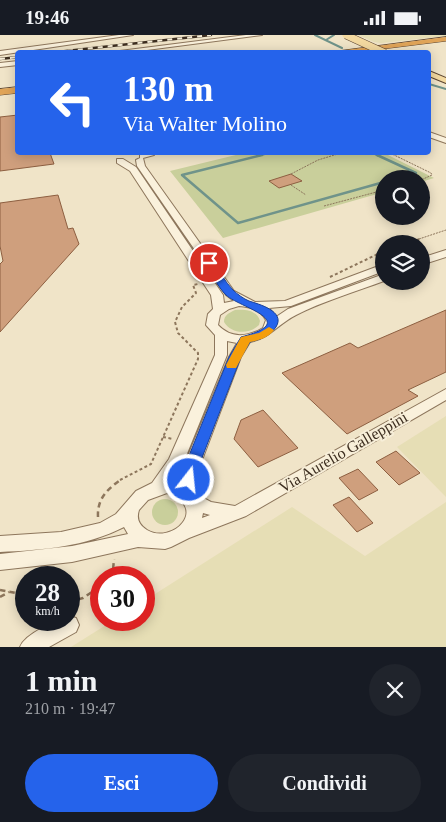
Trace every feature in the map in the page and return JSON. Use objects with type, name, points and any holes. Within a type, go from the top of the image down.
[{"type":"highway","points":[[356,50],[446,41]]},
{"type":"highway","points":[[378,50],[446,41]]},
{"type":"highway","points":[[0,88],[15,88]]},
{"type":"highway","points":[[0,92],[15,89]]},
{"type":"main road","points":[[346,35],[379,50]]},
{"type":"main road","points":[[431,74],[446,81]]},
{"type":"street","points":[[22,50],[130,35]]},
{"type":"street","points":[[132,50],[259,35]]},
{"type":"street","points":[[0,53],[15,51]]},
{"type":"street","points":[[0,65],[15,63]]},
{"type":"street","points":[[431,131],[446,137]]},
{"type":"street","points":[[431,135],[446,141]]},
{"type":"street","points":[[122,155],[131,162],[141,155]]},
{"type":"street","points":[[122,155],[216,295],[219,309]]},
{"type":"street","points":[[142,155],[142,166],[230,293],[267,311],[272,320],[272,325]]},
{"type":"street","points":[[430,250],[446,244]]},
{"type":"street","points":[[430,259],[446,253]]},
{"type":"street","points":[[375,270],[287,304],[232,304],[219,309],[212,319],[212,325],[221,335],[246,340],[263,335],[272,325],[292,312],[375,280]]},
{"type":"street","points":[[158,487],[164,481],[176,461],[220,355],[221,335]]},
{"type":"street","points":[[0,562],[52,557],[90,550],[125,540],[147,539],[168,541],[187,531],[196,516],[189,480],[191,468],[235,357],[246,340]]},
{"type":"street","name":"Via Aurelio Galleppini","points":[[187,531],[208,521],[240,511],[446,394]]},
{"type":"street","points":[[147,539],[134,529],[131,522],[131,509],[134,502],[144,492],[158,487],[176,487],[206,508],[217,511],[240,511]]},
{"type":"street","points":[[0,545],[91,533],[117,522],[131,509]]},
{"type":"street","points":[[30,647],[58,631]]},
{"type":"path","points":[[291,174],[318,160],[334,155]]},
{"type":"path","points":[[394,155],[425,170]]},
{"type":"path","points":[[291,185],[306,195]]},
{"type":"path","points":[[324,206],[375,192]]},
{"type":"path","points":[[430,236],[446,230]]},
{"type":"path","points":[[0,589],[15,593]]},
{"type":"path","points":[[0,597],[9,592]]},
{"type":"shaded area","points":[[358,35],[446,35],[446,36],[381,43]]},
{"type":"shaded area","points":[[446,416],[446,497],[397,447]]},
{"type":"shaded area","points":[[446,502],[446,647],[71,647],[96,631],[155,631],[155,594],[292,507],[365,556]]},
{"type":"green space","points":[[236,155],[388,155],[418,170],[375,170],[375,195],[223,238],[170,171]]},
{"type":"green space","points":[[235,310],[253,312],[260,321],[259,325],[245,332],[231,329],[224,320],[227,315]]},
{"type":"green space","points":[[165,499],[174,503],[178,512],[174,521],[165,525],[156,521],[152,512],[156,503]]},
{"type":"building","points":[[15,115],[15,155],[51,155],[54,164],[0,171],[0,117]]},
{"type":"building","points":[[291,174],[302,181],[279,188],[269,181]]},
{"type":"building","points":[[58,195],[68,229],[73,228],[79,244],[0,332],[0,264],[3,261],[0,246],[0,203]]},
{"type":"building","points":[[446,310],[446,372],[408,390],[418,396],[347,434],[282,373],[350,343],[358,348]]},
{"type":"building","points":[[263,410],[298,448],[258,467],[234,439],[241,420]]},
{"type":"building","points":[[396,451],[420,473],[399,485],[376,462]]},
{"type":"building","points":[[358,469],[378,490],[359,500],[339,478]]},
{"type":"building","points":[[349,497],[373,523],[357,532],[333,505]]},
{"type":"waterway","points":[[315,35],[342,48]]},
{"type":"waterway","points":[[326,40],[334,35]]},
{"type":"waterway","points":[[431,85],[446,89]]},
{"type":"waterway","points":[[257,156],[261,155]]},
{"type":"waterway","points":[[262,155],[182,175],[238,223],[375,185]]},
{"type":"waterway","points":[[377,155],[410,170]]},
{"type":"railway","points":[[75,50],[211,35]]},
{"type":"railway","points":[[0,59],[15,57]]},
{"type":"slow traffic","points":[[232,365],[246,340],[263,335],[269,330]]},
{"type":"route","points":[[189,480],[191,468],[235,357],[246,340],[263,335],[272,325],[272,320],[267,311],[256,305],[246,303],[230,293],[209,263]]}]
